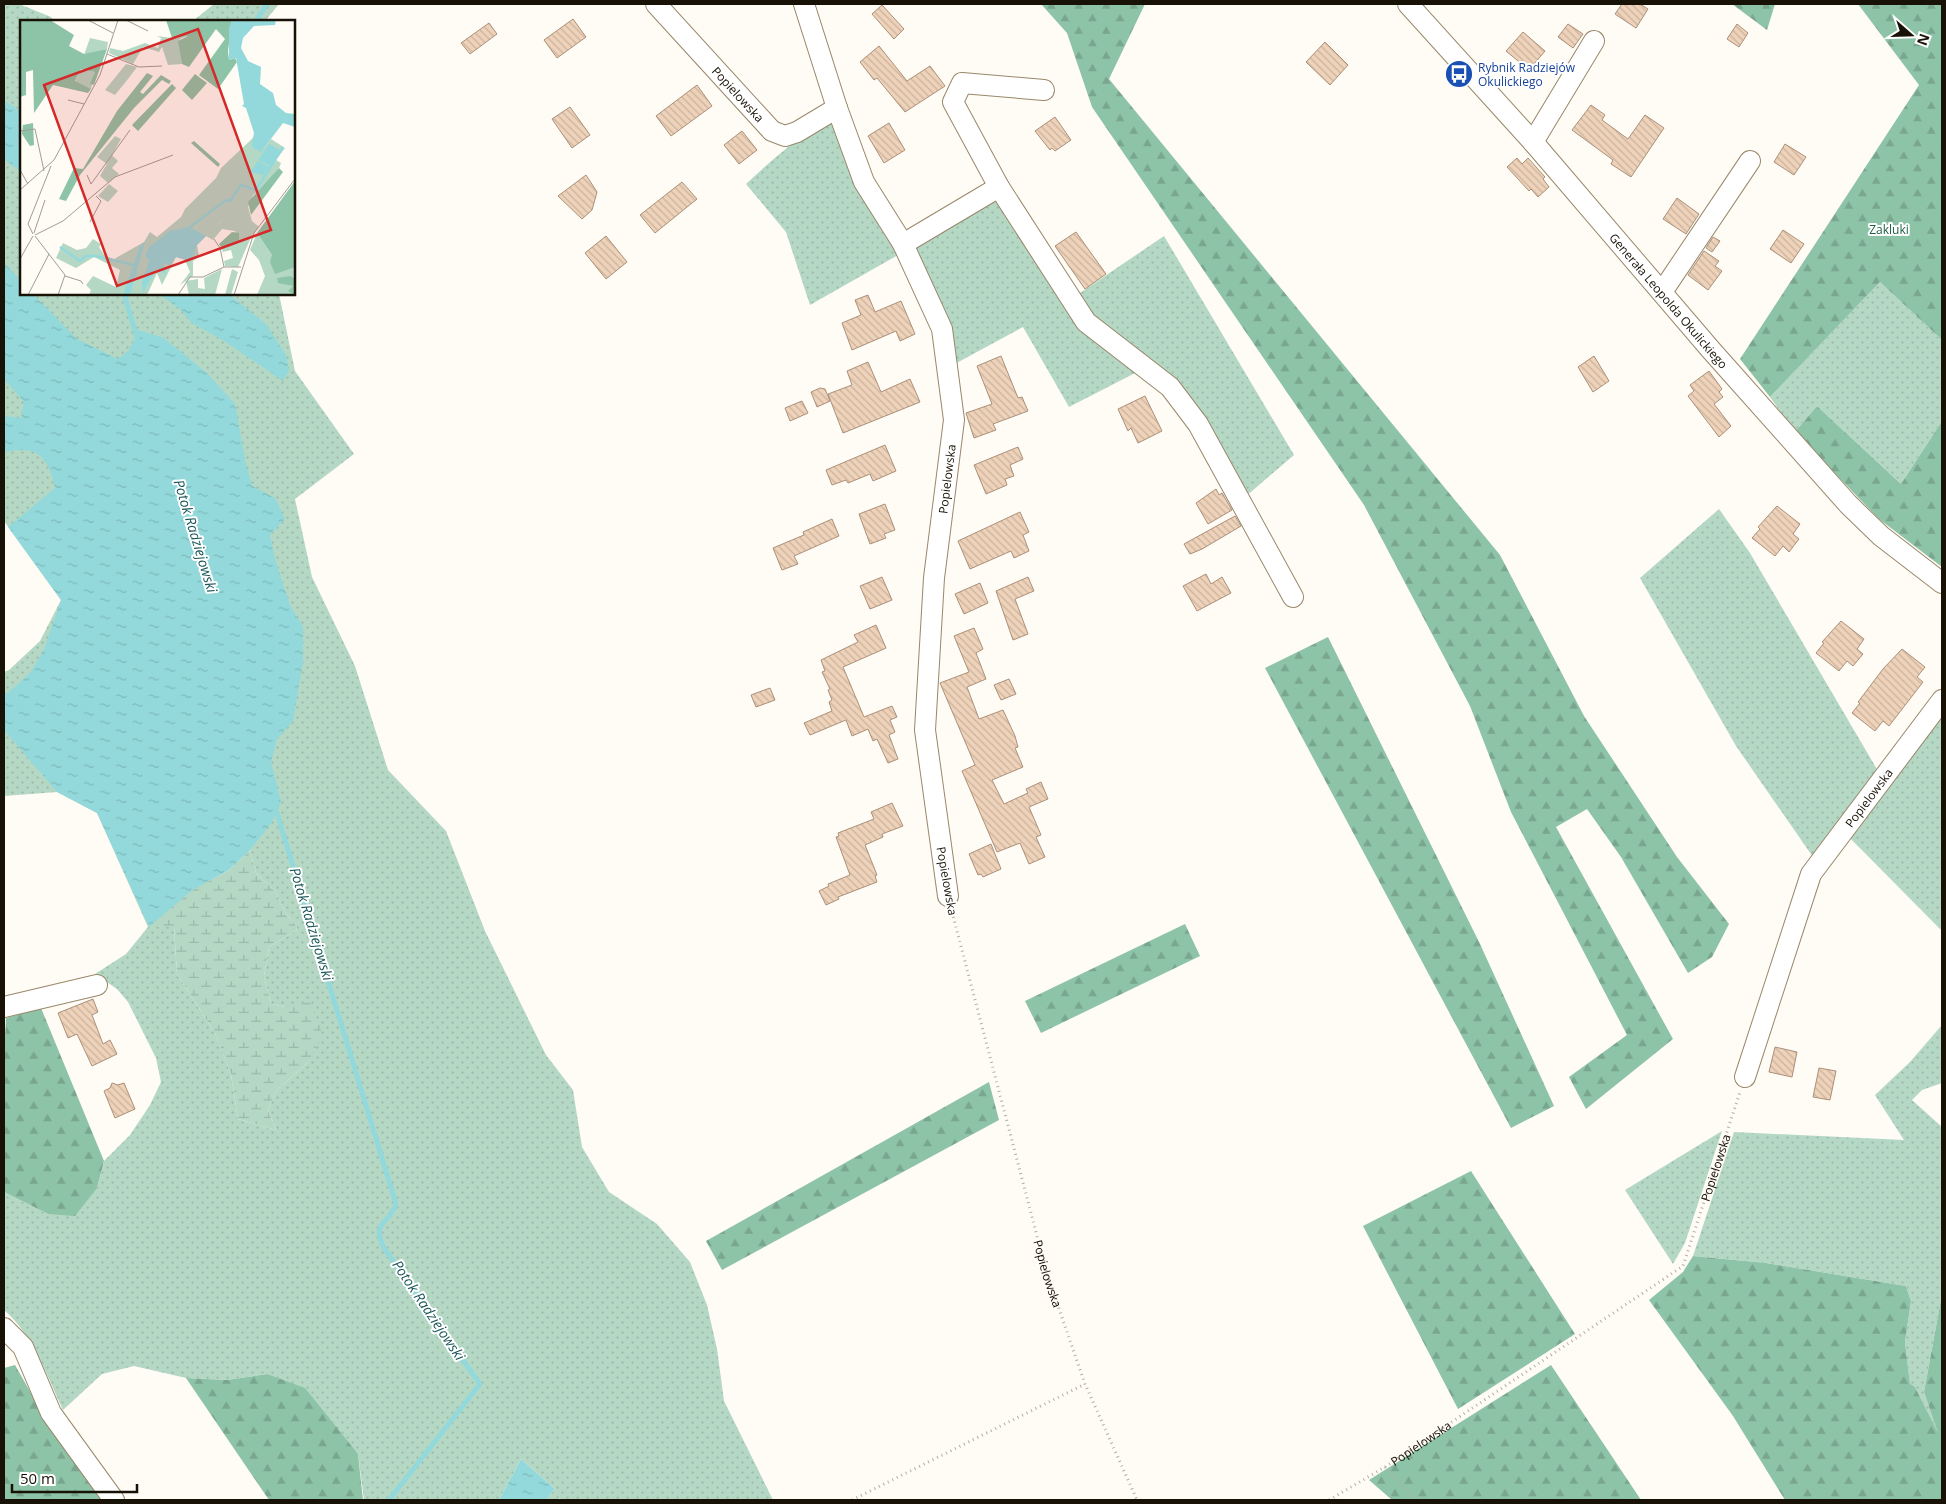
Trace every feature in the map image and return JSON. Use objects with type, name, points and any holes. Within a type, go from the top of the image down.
[{"type":"street","name":"Popielowska","points":[[656,4],[772,131],[785,136],[797,132],[837,108]]},
{"type":"street","name":"Popielowska","points":[[804,4],[837,108],[864,182],[903,244],[942,328],[954,420],[934,578],[925,730],[948,896]]},
{"type":"street","name":"Generała Leopolda Okulickiego","points":[[1408,4],[1533,142],[1848,504],[1882,536],[1942,583]]},
{"type":"street","points":[[1533,142],[1594,41]]},
{"type":"street","points":[[1044,90],[962,83],[953,102],[999,187],[1086,322],[1170,387],[1198,424],[1293,597]]},
{"type":"street","points":[[1662,292],[1750,161]]},
{"type":"street","points":[[903,244],[999,187]]},
{"type":"street","name":"Popielowska","points":[[1744,1077],[1811,874],[1942,700]]},
{"type":"street","points":[[4,1008],[97,985]]},
{"type":"street","points":[[4,1328],[23,1347],[51,1413],[114,1500]]},
{"type":"path","name":"Popielowska","points":[[948,896],[1046,1274],[1085,1384],[1137,1500]]},
{"type":"path","name":"Popielowska","points":[[1329,1500],[1385,1467],[1683,1266],[1744,1077]]},
{"type":"path","points":[[852,1500],[1085,1384]]},
{"type":"path","points":[[1385,1467],[1416,1500]]},
{"type":"green space","points":[[4,4],[19,4],[51,17],[53,20],[20,20],[20,295],[279,295],[295,371],[354,454],[295,499],[312,577],[355,666],[388,770],[446,831],[485,931],[546,1055],[573,1090],[582,1147],[609,1192],[657,1224],[690,1262],[707,1305],[717,1349],[724,1401],[773,1500],[560,1500],[559,1498],[557,1500],[546,1500],[555,1489],[521,1459],[499,1500],[364,1500],[358,1454],[267,1374],[227,1380],[186,1378],[134,1366],[102,1374],[63,1410],[31,1344],[23,1331],[4,1310],[4,1192],[48,1214],[97,1188],[104,1161],[130,1135],[150,1105],[161,1082],[156,1058],[128,1002],[117,989],[95,974],[126,954],[148,927],[97,813],[57,792],[4,796],[4,672],[9,670],[40,641],[61,600],[4,521]],"holes":[[[250,850],[256,873],[275,891],[285,912],[297,930],[269,947],[264,976],[271,1004],[285,1007],[308,1062],[276,1091],[268,1110],[276,1130],[238,1119],[231,1074],[215,1033],[177,974],[174,927],[150,927]]]},
{"type":"green space","points":[[214,4],[279,4],[266,20],[194,20]]},
{"type":"green space","points":[[1041,4],[1145,4],[1109,79],[1500,555],[1584,716],[1677,857],[1729,924],[1712,957],[1688,973],[1621,857],[1587,809],[1556,827],[1673,1039],[1586,1109],[1569,1077],[1627,1035],[1511,812],[1470,706],[1364,505],[1092,107],[1067,33]]},
{"type":"green space","points":[[1732,4],[1775,4],[1767,30]]},
{"type":"green space","name":"Zakluki","points":[[1858,4],[1942,4],[1942,340],[1880,282],[1770,397],[1740,359],[1919,85]]},
{"type":"green space","points":[[833,119],[856,180],[880,228],[898,255],[810,305],[786,232],[746,184],[798,140]]},
{"type":"green space","points":[[998,199],[1139,371],[1069,407],[1023,327],[951,366],[912,247]]},
{"type":"green space","points":[[1164,236],[1294,455],[1245,497],[1191,401],[1103,327],[1077,295]]},
{"type":"green space","points":[[1880,282],[1942,340],[1942,421],[1901,484],[1817,406],[1795,432],[1770,397]]},
{"type":"green space","points":[[1817,406],[1901,484],[1942,421],[1942,567],[1879,519],[1795,432]]},
{"type":"green space","points":[[1719,509],[1750,553],[1878,771],[1813,857],[1736,746],[1640,578]]},
{"type":"green space","points":[[1328,637],[1480,944],[1554,1106],[1511,1128],[1265,668]]},
{"type":"green space","points":[[1942,713],[1942,931],[1847,835]]},
{"type":"green space","points":[[250,850],[256,873],[275,891],[285,912],[297,930],[269,947],[264,976],[271,1004],[285,1007],[310,1002],[320,1025],[322,1037],[308,1062],[276,1091],[268,1110],[276,1130],[238,1119],[231,1074],[215,1033],[177,974],[174,927],[149,927],[191,891],[229,870]]},
{"type":"green space","points":[[1185,924],[1200,956],[1041,1033],[1025,1001]]},
{"type":"green space","points":[[41,1008],[104,1161],[97,1188],[75,1216],[48,1214],[4,1192],[4,1057],[6,1018]]},
{"type":"green space","points":[[1942,1025],[1942,1083],[1922,1090],[1912,1100],[1942,1127],[1942,1294],[1924,1392],[1940,1438],[1915,1387],[1910,1385],[1905,1342],[1911,1301],[1906,1286],[1766,1263],[1693,1256],[1734,1132],[1904,1140],[1875,1095],[1910,1062]]},
{"type":"green space","points":[[989,1082],[999,1120],[722,1270],[706,1241]]},
{"type":"green space","points":[[1722,1131],[1685,1243],[1673,1264],[1625,1190]]},
{"type":"green space","points":[[1471,1171],[1575,1334],[1458,1409],[1363,1226]]},
{"type":"green space","points":[[1693,1256],[1766,1263],[1906,1286],[1911,1301],[1905,1342],[1910,1384],[1915,1387],[1938,1433],[1924,1392],[1942,1294],[1942,1500],[1785,1500],[1733,1416],[1649,1300],[1683,1272]]},
{"type":"green space","points":[[15,1365],[36,1402],[104,1500],[4,1500],[4,1368]]},
{"type":"green space","points":[[1551,1365],[1641,1500],[1392,1500],[1369,1480]]},
{"type":"green space","points":[[267,1374],[305,1388],[358,1454],[363,1500],[269,1500],[186,1378],[227,1380]]},
{"type":"water","points":[[4,100],[20,111],[20,171],[4,159]]},
{"type":"water","points":[[4,263],[20,280],[20,295],[34,295],[77,339],[118,359],[129,350],[139,330],[164,338],[207,373],[235,404],[252,486],[275,498],[285,519],[270,535],[275,559],[290,605],[303,627],[303,662],[293,721],[277,739],[271,762],[281,802],[272,822],[250,850],[229,870],[191,891],[149,927],[97,813],[57,792],[4,730],[4,694],[8,693],[30,673],[44,650],[61,600],[8,527],[55,488],[49,467],[39,455],[25,450],[4,452],[4,416],[21,418],[24,402],[4,379]]},
{"type":"water","points":[[160,295],[230,295],[266,324],[286,355],[289,371],[283,381],[224,341],[192,323],[180,309]]},
{"type":"water","points":[[521,1459],[555,1489],[546,1500],[499,1500]]},
{"type":"building","points":[[1622,4],[1640,4],[1648,9],[1636,28],[1615,14]]},
{"type":"building","points":[[882,5],[904,29],[894,39],[872,14]]},
{"type":"building","points":[[573,19],[586,37],[557,58],[544,40]]},
{"type":"building","points":[[489,23],[497,34],[470,54],[461,43]]},
{"type":"building","points":[[1568,24],[1583,34],[1573,48],[1558,37]]},
{"type":"building","points":[[1737,24],[1748,33],[1739,47],[1727,39]]},
{"type":"building","points":[[1523,32],[1545,51],[1529,70],[1506,51]]},
{"type":"building","points":[[1325,42],[1348,65],[1330,85],[1306,62]]},
{"type":"building","points":[[879,46],[907,81],[930,66],[945,86],[905,112],[877,78],[874,80],[860,62]]},
{"type":"building","points":[[697,85],[712,106],[671,136],[656,116]]},
{"type":"building","points":[[1591,105],[1605,115],[1602,120],[1628,139],[1645,115],[1664,128],[1631,177],[1611,164],[1613,160],[1572,130]]},
{"type":"building","points":[[570,107],[590,135],[572,148],[552,119]]},
{"type":"building","points":[[1055,117],[1071,140],[1055,151],[1052,148],[1050,150],[1035,131]]},
{"type":"building","points":[[889,123],[905,150],[884,163],[868,136]]},
{"type":"building","points":[[742,131],[757,150],[739,164],[724,145]]},
{"type":"building","points":[[1785,144],[1806,157],[1794,175],[1774,162]]},
{"type":"building","points":[[1517,158],[1522,164],[1528,158],[1545,177],[1543,179],[1549,187],[1538,197],[1531,189],[1529,191],[1507,167]]},
{"type":"building","points":[[586,175],[597,192],[592,210],[582,219],[558,196]]},
{"type":"building","points":[[682,182],[697,199],[655,233],[640,215]]},
{"type":"building","points":[[1677,198],[1699,214],[1686,234],[1663,219]]},
{"type":"building","points":[[1783,230],[1804,244],[1791,263],[1770,249]]},
{"type":"building","points":[[1076,232],[1106,274],[1085,289],[1055,246]]},
{"type":"building","points":[[606,236],[627,262],[606,279],[585,253]]},
{"type":"building","points":[[1713,237],[1720,241],[1712,252],[1706,248]]},
{"type":"building","points":[[1704,251],[1719,261],[1715,266],[1722,271],[1708,290],[1688,275]]},
{"type":"building","points":[[868,295],[875,312],[901,301],[915,334],[900,341],[896,331],[852,350],[842,323],[861,315],[855,300]]},
{"type":"building","points":[[1001,356],[1018,398],[1022,397],[1028,411],[993,424],[996,430],[974,438],[966,413],[992,404],[977,366]]},
{"type":"building","points":[[1594,356],[1609,381],[1593,392],[1578,367]]},
{"type":"building","points":[[868,362],[881,392],[910,379],[920,402],[843,433],[828,394],[852,385],[847,371]]},
{"type":"building","points":[[1709,371],[1722,389],[1719,392],[1723,397],[1714,404],[1731,426],[1719,437],[1688,396],[1694,391],[1690,385]]},
{"type":"building","points":[[820,388],[825,389],[830,401],[817,407],[811,392]]},
{"type":"building","points":[[1145,396],[1162,431],[1138,443],[1131,428],[1128,431],[1118,409]]},
{"type":"building","points":[[802,401],[808,413],[790,421],[785,408]]},
{"type":"building","points":[[885,445],[896,471],[873,481],[870,474],[848,483],[846,480],[832,485],[826,470]]},
{"type":"building","points":[[1018,447],[1023,459],[1010,465],[1014,476],[1005,479],[1007,485],[986,494],[974,465]]},
{"type":"building","points":[[1216,489],[1219,495],[1222,493],[1232,510],[1208,524],[1196,503]]},
{"type":"building","points":[[885,504],[895,530],[884,534],[886,538],[870,544],[859,514]]},
{"type":"building","points":[[1777,506],[1800,524],[1793,534],[1799,539],[1789,552],[1783,546],[1775,556],[1752,538],[1760,529],[1758,527]]},
{"type":"building","points":[[1020,512],[1029,532],[1023,535],[1029,551],[1014,558],[1011,551],[970,569],[958,541]]},
{"type":"building","points":[[1235,516],[1241,526],[1190,554],[1184,544]]},
{"type":"building","points":[[832,519],[839,536],[794,556],[798,564],[782,570],[773,548],[804,535],[803,532]]},
{"type":"building","points":[[1206,574],[1211,584],[1222,577],[1231,593],[1197,611],[1183,586]]},
{"type":"building","points":[[882,577],[892,600],[870,609],[860,586]]},
{"type":"building","points":[[1028,577],[1034,591],[1015,599],[1028,634],[1013,640],[996,591]]},
{"type":"building","points":[[980,583],[988,603],[964,614],[955,594]]},
{"type":"building","points":[[1841,621],[1864,639],[1857,649],[1863,654],[1853,666],[1847,661],[1839,671],[1816,653],[1824,643],[1822,642]]},
{"type":"building","points":[[876,625],[886,648],[843,667],[864,717],[892,706],[897,717],[890,720],[895,732],[889,735],[898,759],[888,763],[877,739],[873,741],[868,729],[852,736],[846,720],[810,735],[804,723],[832,711],[829,702],[832,700],[828,690],[830,689],[822,672],[825,671],[821,660],[858,642],[854,635]]},
{"type":"building","points":[[974,628],[983,649],[976,653],[986,679],[967,687],[979,719],[1003,710],[1015,736],[1018,747],[1015,748],[1023,767],[992,780],[1004,804],[1028,793],[1026,789],[1041,782],[1048,799],[1029,807],[1041,835],[1036,837],[1045,857],[1029,864],[1020,843],[997,852],[962,771],[975,765],[940,683],[969,672],[954,636]]},
{"type":"building","points":[[1902,649],[1925,667],[1917,677],[1923,682],[1889,726],[1883,721],[1875,731],[1852,713],[1883,669]]},
{"type":"building","points":[[1009,679],[1016,694],[1001,700],[994,685]]},
{"type":"building","points":[[770,688],[775,700],[756,707],[751,695]]},
{"type":"building","points":[[892,803],[903,826],[882,834],[883,837],[865,845],[877,875],[875,876],[877,882],[838,897],[839,899],[826,905],[819,891],[829,886],[828,884],[850,875],[836,837],[839,836],[838,833],[874,819],[871,812]]},
{"type":"building","points":[[991,844],[1001,869],[983,877],[981,874],[978,875],[969,854]]},
{"type":"building","points":[[93,999],[98,1012],[92,1015],[103,1044],[110,1040],[117,1054],[92,1066],[77,1034],[68,1038],[58,1013]]},
{"type":"building","points":[[1775,1047],[1797,1052],[1792,1077],[1769,1072]]},
{"type":"building","points":[[1819,1068],[1836,1071],[1830,1100],[1813,1097]]},
{"type":"building","points":[[112,1083],[118,1085],[124,1083],[135,1109],[115,1118],[104,1091],[110,1088]]},
{"type":"waterway","points":[[257,20],[267,4]]},
{"type":"waterway","name":"Potok Radziejowski","points":[[124,295],[138,341]]},
{"type":"waterway","name":"Potok Radziejowski","points":[[275,807],[396,1204],[380,1228],[380,1239],[384,1248],[480,1384],[389,1500]]},
{"type":"place","name":"Rybnik Radziejów Okulickiego","points":[[1459,74]]}]
